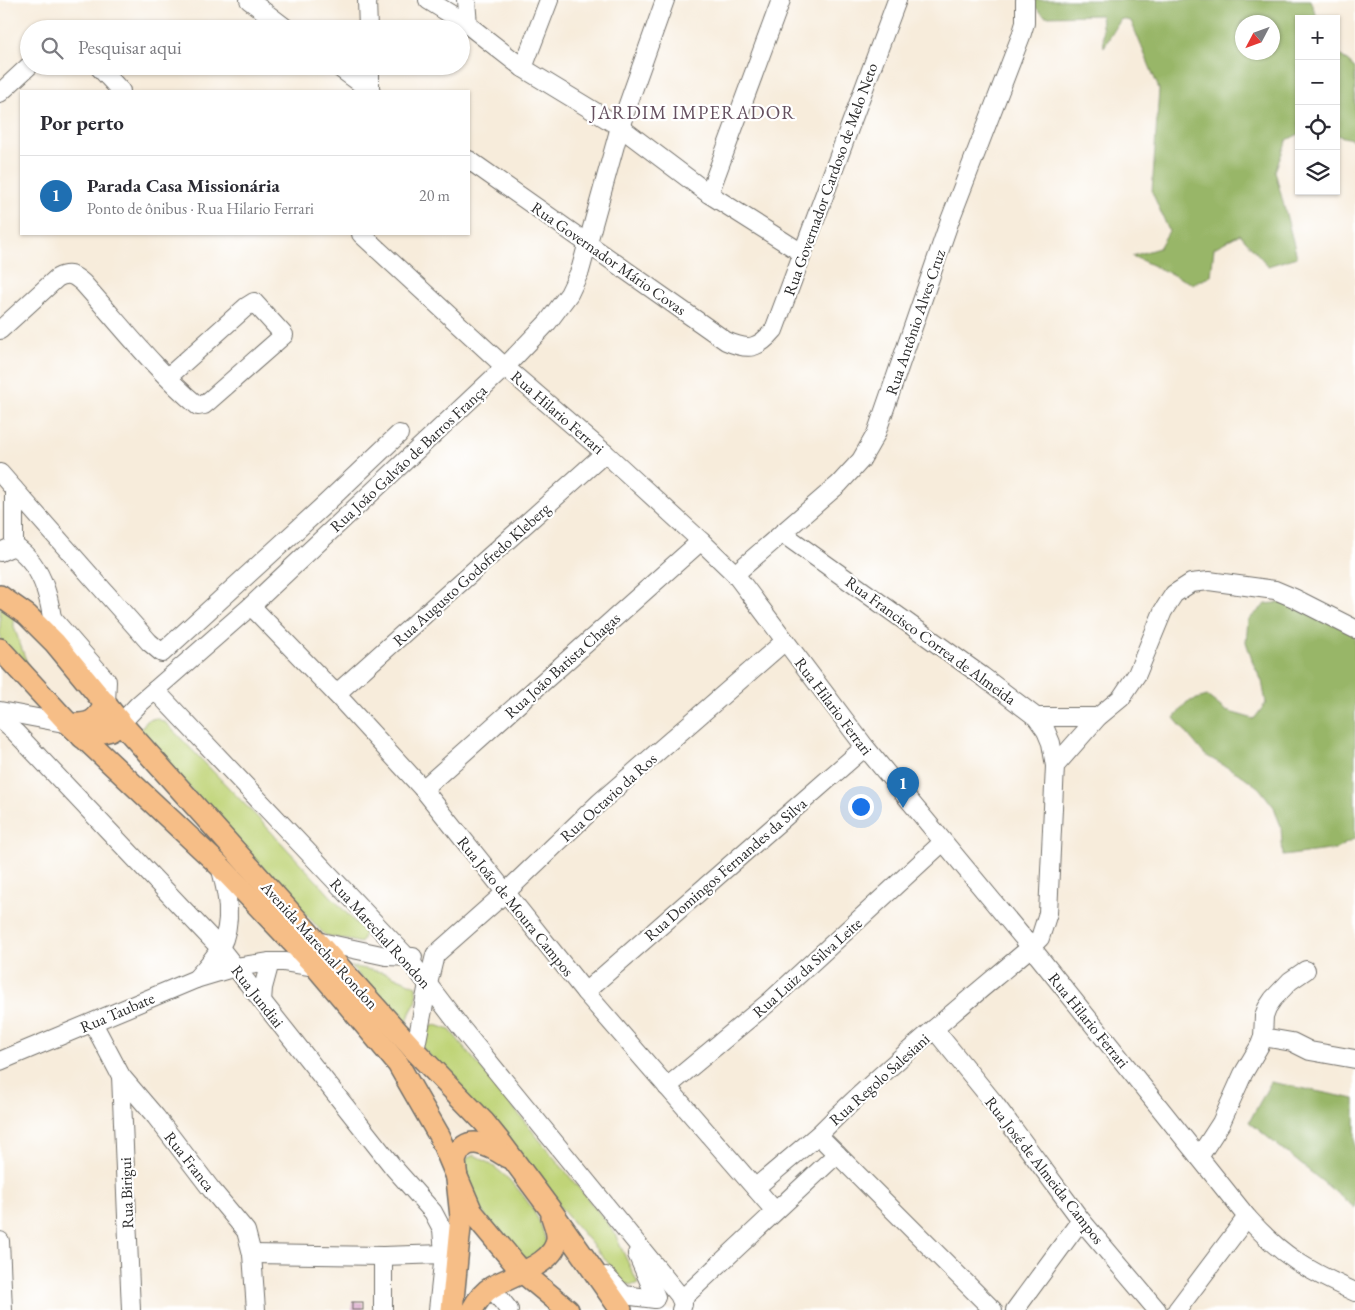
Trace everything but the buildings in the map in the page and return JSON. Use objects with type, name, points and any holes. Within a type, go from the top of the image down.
[{"type":"main road","name":"Avenida Marechal Rondon","points":[[0,596],[27,615],[55,643],[122,723],[316,941],[415,1051],[484,1122],[516,1162],[621,1310]]},
{"type":"main road","name":"Avenida Marechal Rondon","points":[[0,649],[75,731],[220,866],[316,967],[398,1064],[440,1137],[472,1212],[522,1272],[568,1310]]},
{"type":"main road","points":[[75,731],[92,722],[100,715],[106,703]]},
{"type":"main road","points":[[75,731],[111,730],[122,723]]},
{"type":"main road","points":[[452,1310],[461,1217],[455,1161],[458,1152],[471,1143],[478,1142],[489,1146],[516,1162]]},
{"type":"main road","points":[[472,1310],[479,1299],[491,1287],[538,1264],[548,1256],[555,1246],[557,1236],[550,1210]]},
{"type":"street","points":[[249,0],[275,20]]},
{"type":"street","points":[[367,0],[368,20]]},
{"type":"street","points":[[428,0],[460,20]]},
{"type":"street","points":[[466,0],[468,20]]},
{"type":"street","points":[[524,68],[549,0]]},
{"type":"street","name":"Rua João Galvão de Barros França","points":[[122,723],[155,690],[251,606],[505,367],[548,322],[569,294],[580,271],[620,127],[665,0]]},
{"type":"street","points":[[709,194],[781,0]]},
{"type":"street","name":"Rua Governador Cardoso de Melo Neto","points":[[752,348],[765,342],[774,330],[897,0]]},
{"type":"street","name":"Rua Antônio Alves Cruz","points":[[735,574],[839,484],[860,460],[876,434],[950,220],[1026,23],[1025,0]]},
{"type":"street","points":[[470,27],[524,68],[620,127],[709,194],[802,252]]},
{"type":"street","points":[[0,93],[20,74]]},
{"type":"street","points":[[106,75],[120,90]]},
{"type":"street","points":[[349,75],[370,90]]},
{"type":"street","points":[[370,75],[371,90]]},
{"type":"street","name":"Rua Governador Mário Covas","points":[[470,161],[726,341],[740,347],[752,348]]},
{"type":"street","name":"Rua Hilario Ferrari","points":[[362,235],[505,367],[605,453],[702,541],[735,574],[864,747],[1031,947],[1247,1217],[1265,1237],[1284,1253],[1309,1270],[1355,1292]]},
{"type":"street","points":[[0,330],[57,278],[66,274],[74,275],[84,283],[168,377],[198,406],[204,404],[284,335],[254,302],[168,377]]},
{"type":"street","points":[[0,473],[149,642],[162,653],[322,508],[399,434]]},
{"type":"street","name":"Rua Augusto Godofredo Kleberg","points":[[336,694],[605,453]]},
{"type":"street","points":[[14,489],[7,549],[30,559],[39,574],[53,619],[55,643]]},
{"type":"street","name":"Rua Francisco Correa de Almeida","points":[[782,534],[982,676],[1036,717],[1046,731],[1051,743],[1055,766]]},
{"type":"street","name":"Rua João Batista Chagas","points":[[423,789],[702,541]]},
{"type":"street","points":[[1055,766],[1098,717],[1121,698],[1137,674],[1163,611],[1174,594],[1191,583],[1209,581],[1274,590],[1355,629]]},
{"type":"street","name":"Rua João de Moura Campos","points":[[251,606],[336,694],[423,789],[585,992],[775,1211]]},
{"type":"street","points":[[53,619],[107,681],[106,703]]},
{"type":"street","name":"Rua Octavio da Ros","points":[[435,955],[505,893],[600,802],[785,641]]},
{"type":"street","name":"Rua Marechal Rondon","points":[[155,690],[407,958],[679,1300]]},
{"type":"street","points":[[0,711],[75,731]]},
{"type":"street","points":[[1036,717],[1098,717]]},
{"type":"street","name":"Rua Jundiai","points":[[0,720],[22,740],[220,948],[394,1168],[433,1212],[442,1229],[444,1254],[438,1310]]},
{"type":"street","name":"Rua Domingos Fernandes da Silva","points":[[585,992],[864,747]]},
{"type":"street","name":"Rua Regolo Salesiani","points":[[993,1310],[818,1135],[934,1029],[1040,938],[1048,914],[1055,766]]},
{"type":"street","name":"Rua Luiz da Silva Leite","points":[[668,1087],[768,1003],[943,842]]},
{"type":"street","points":[[196,980],[220,948],[226,934],[228,896],[220,866]]},
{"type":"street","points":[[182,907],[202,917],[228,916]]},
{"type":"street","points":[[361,950],[371,944],[373,935],[370,918]]},
{"type":"street","points":[[316,941],[386,956],[407,958],[435,955],[415,1051]]},
{"type":"street","points":[[262,1001],[263,988],[270,962]]},
{"type":"street","name":"Rua Taubate","points":[[0,1061],[196,980],[236,968],[270,962],[284,962],[316,967]]},
{"type":"street","points":[[1199,1158],[1221,1123],[1243,1074],[1257,1051],[1263,1037],[1264,1016],[1267,1008],[1290,981],[1306,970]]},
{"type":"street","name":"Rua Franca","points":[[93,1023],[121,1076],[246,1230],[252,1254],[256,1310]]},
{"type":"street","name":"Rua José de Almeida Campos","points":[[934,1029],[995,1104],[1081,1220],[1157,1310]]},
{"type":"street","points":[[1263,1037],[1292,1042],[1310,1051],[1355,1059]]},
{"type":"street","name":"Rua Birigui","points":[[121,1076],[131,1310]]},
{"type":"street","points":[[755,1188],[818,1135]]},
{"type":"street","points":[[655,1302],[659,1293],[667,1290],[679,1300],[836,1154]]},
{"type":"street","points":[[1178,1310],[1247,1217]]},
{"type":"street","points":[[1015,1310],[1081,1220]]},
{"type":"street","points":[[629,1235],[655,1302]]},
{"type":"street","points":[[0,1241],[3,1310]]},
{"type":"street","points":[[575,1245],[624,1294],[655,1302]]},
{"type":"street","points":[[252,1254],[384,1256],[444,1254]]},
{"type":"street","points":[[383,1310],[384,1256]]},
{"type":"street","points":[[491,1287],[509,1310]]},
{"type":"green space","points":[[1027,0],[1310,0],[1316,15],[1295,15],[1295,136],[1287,140],[1275,171],[1297,257],[1268,266],[1240,234],[1214,248],[1211,276],[1193,284],[1132,256],[1159,248],[1169,231],[1152,192],[1159,89],[1131,21],[1121,19],[1104,47],[1101,15],[1045,16]]},
{"type":"green space","points":[[1340,55],[1355,68],[1355,140],[1340,136]]},
{"type":"green space","points":[[1289,601],[1355,635],[1355,838],[1336,849],[1283,856],[1281,827],[1274,807],[1259,788],[1243,776],[1205,755],[1174,718],[1187,702],[1207,696],[1226,711],[1254,719],[1266,703],[1262,681],[1246,642],[1248,620],[1266,604]]},
{"type":"green space","points":[[0,606],[14,617],[14,627],[32,677],[0,641]]},
{"type":"green space","points":[[156,718],[166,723],[262,822],[365,933],[361,943],[325,935],[139,733],[146,721]]},
{"type":"green space","points":[[351,966],[386,973],[416,986],[417,1000],[405,1029]]},
{"type":"green space","points":[[436,1025],[450,1030],[613,1230],[638,1284],[631,1285],[619,1281],[608,1263],[420,1045],[423,1029]]},
{"type":"green space","points":[[1271,1082],[1355,1099],[1355,1208],[1249,1122]]},
{"type":"green space","points":[[474,1155],[494,1167],[512,1182],[527,1201],[539,1221],[547,1247],[537,1260],[526,1258],[499,1237],[465,1184],[466,1159]]},
{"type":"place","name":"Parada Casa Missionária","points":[[903,808]]},
{"type":"district","name":"JARDIM IMPERADOR","points":[[693,112]]}]
